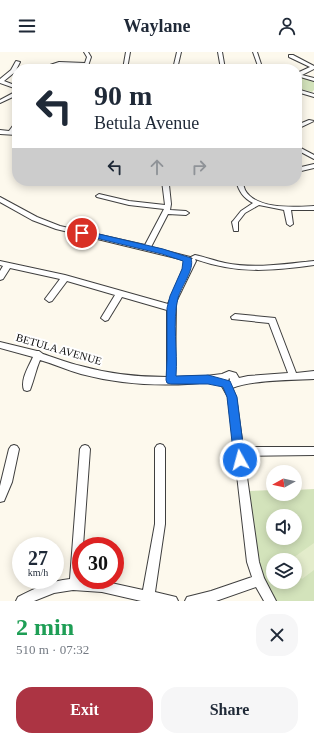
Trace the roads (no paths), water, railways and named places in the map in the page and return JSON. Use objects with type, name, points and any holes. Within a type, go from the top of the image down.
[{"type":"street","points":[[56,64],[86,64],[89,57],[86,52]]},
{"type":"street","points":[[125,64],[128,52]]},
{"type":"street","points":[[176,64],[179,52]]},
{"type":"street","points":[[220,52],[222,64]]},
{"type":"street","points":[[255,52],[259,64]]},
{"type":"street","points":[[292,56],[313,67]]},
{"type":"street","points":[[302,72],[313,67]]},
{"type":"street","points":[[0,81],[12,73]]},
{"type":"street","points":[[302,76],[314,80]]},
{"type":"street","points":[[0,81],[12,86]]},
{"type":"street","points":[[302,91],[314,96]]},
{"type":"street","points":[[0,102],[12,96]]},
{"type":"street","points":[[302,125],[311,121]]},
{"type":"street","points":[[0,132],[12,133]]},
{"type":"street","points":[[302,151],[314,157]]},
{"type":"street","points":[[302,169],[314,166]]},
{"type":"street","points":[[147,248],[167,210],[168,198],[166,186]]},
{"type":"street","points":[[241,186],[244,192],[258,203],[270,207],[287,209],[314,208]]},
{"type":"street","points":[[98,196],[186,213]]},
{"type":"street","points":[[1,199],[26,214],[48,224],[191,259],[248,269],[314,263]]},
{"type":"street","points":[[236,229],[235,222],[239,215],[258,203]]},
{"type":"street","points":[[287,209],[290,224]]},
{"type":"street","points":[[173,380],[171,307],[191,259]]},
{"type":"street","points":[[0,263],[65,278],[158,305],[171,307]]},
{"type":"street","points":[[0,277],[8,265]]},
{"type":"street","points":[[49,299],[65,278]]},
{"type":"street","points":[[105,318],[120,293]]},
{"type":"street","points":[[235,317],[272,320],[293,376]]},
{"type":"street","name":"BETULA AVENUE","points":[[0,345],[38,354],[79,369],[131,379],[229,381],[314,375]]},
{"type":"street","points":[[27,387],[31,370],[38,354]]},
{"type":"street","points":[[229,381],[251,552],[259,580],[270,601]]},
{"type":"street","points":[[148,597],[160,524],[160,448]]},
{"type":"street","points":[[0,497],[7,482],[14,449]]},
{"type":"street","points":[[78,537],[85,449]]},
{"type":"street","points":[[239,452],[314,451]]},
{"type":"street","points":[[191,601],[211,597],[259,580]]},
{"type":"street","points":[[22,601],[51,588],[72,584]]},
{"type":"street","points":[[109,589],[172,601]]}]
